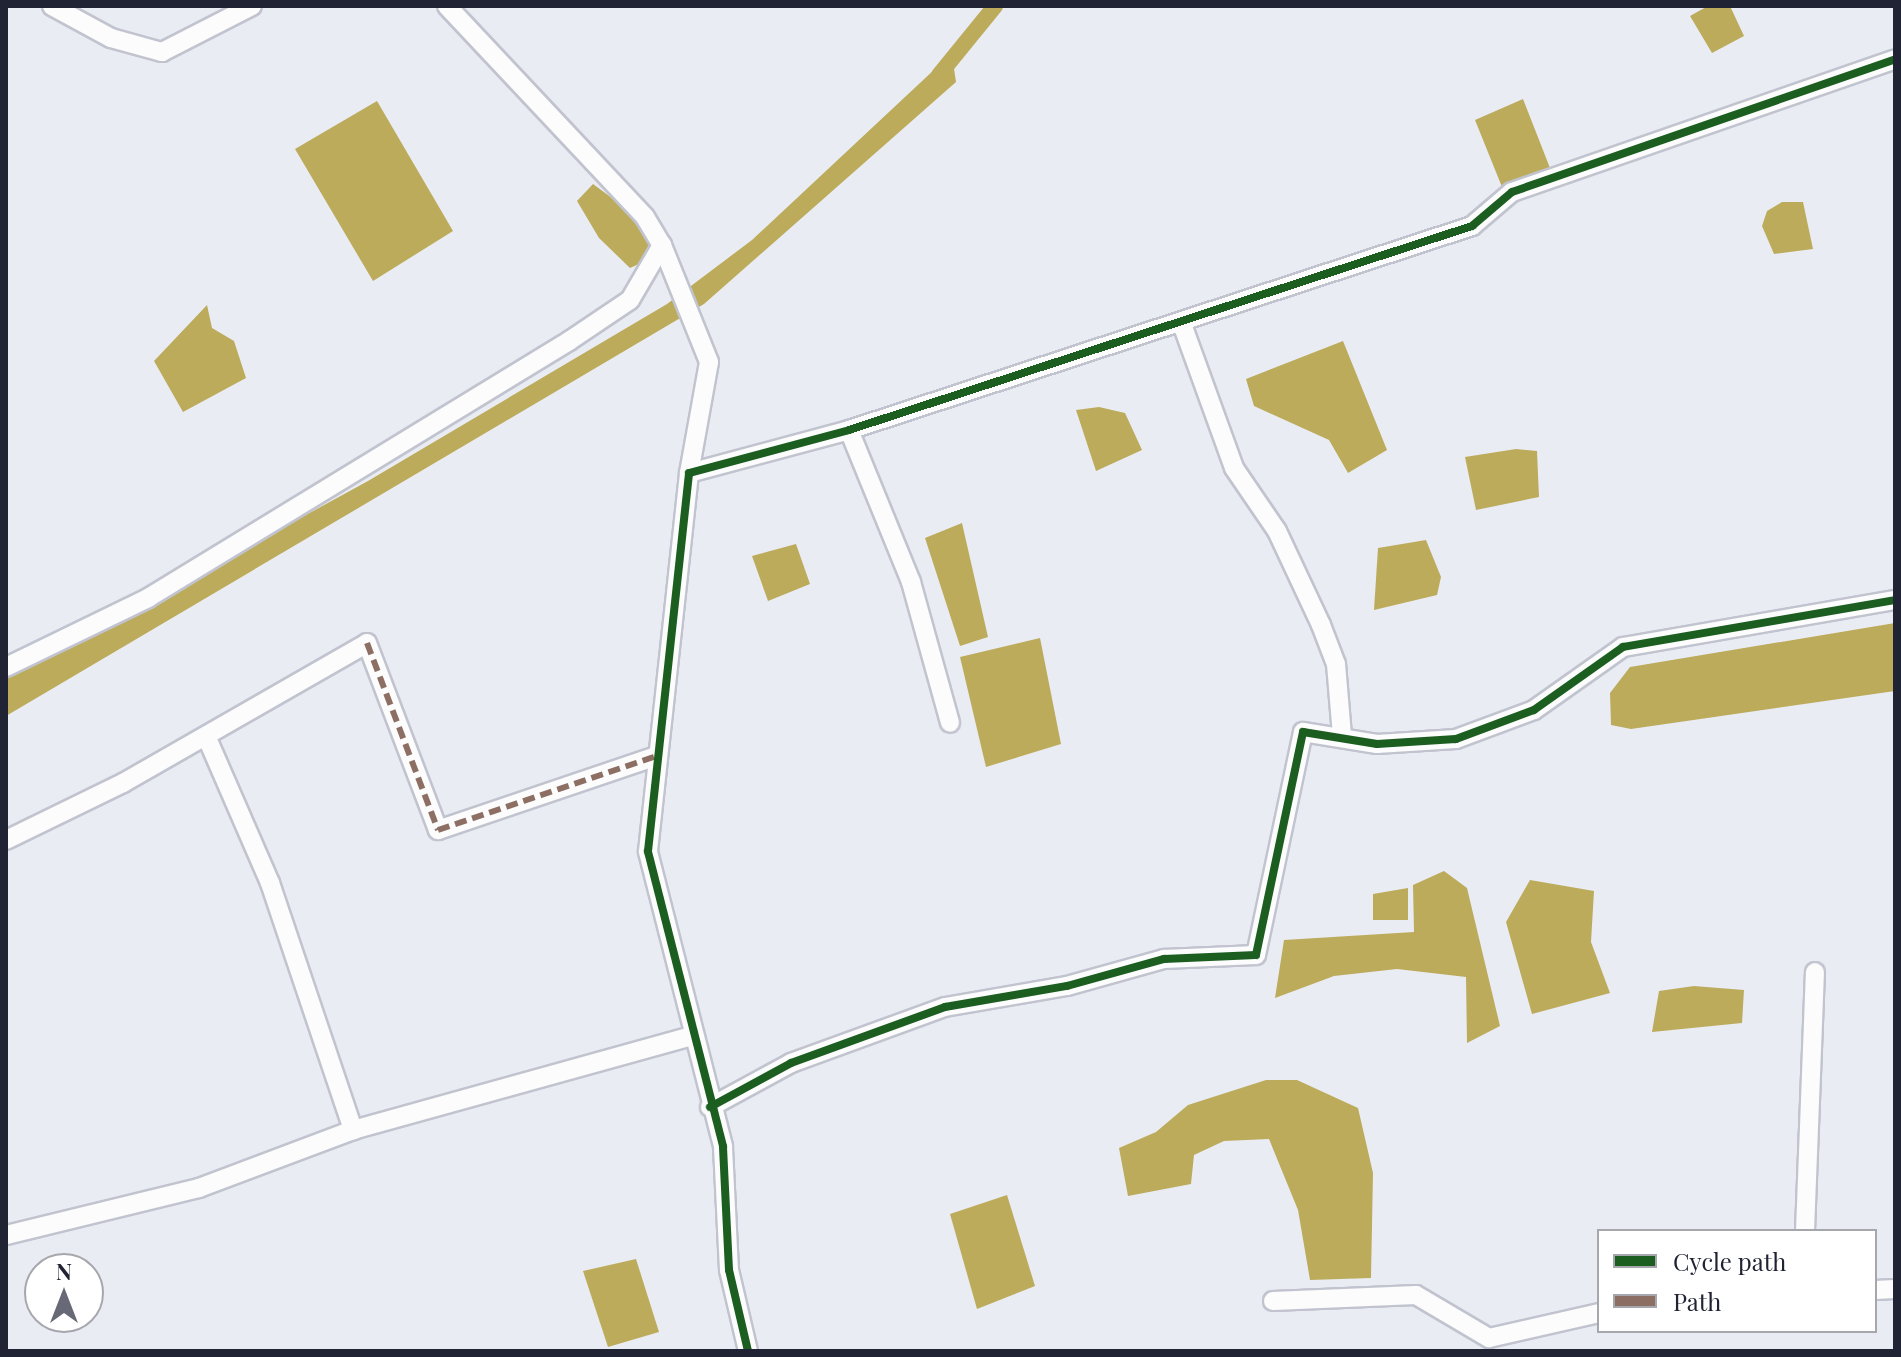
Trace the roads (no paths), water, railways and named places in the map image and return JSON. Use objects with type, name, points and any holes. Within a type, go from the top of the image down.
[{"type":"street","points":[[52,6],[111,38],[162,52],[252,6]]},
{"type":"street","points":[[447,6],[645,217],[662,245],[692,315],[709,368],[689,473],[648,851],[691,1036],[723,1146],[729,1270],[748,1351]]},
{"type":"street","points":[[689,473],[849,430],[1182,324],[1472,226],[1512,192],[1895,59]]},
{"type":"street","points":[[6,667],[148,598],[569,341],[630,300],[662,245]]},
{"type":"street","points":[[1182,324],[1234,468],[1277,531],[1321,625],[1336,664],[1342,736]]},
{"type":"street","points":[[849,430],[911,582],[950,723]]},
{"type":"street","points":[[710,1107],[791,1063],[945,1007],[1067,986],[1164,959],[1256,955],[1297,736],[1342,736],[1377,744],[1456,739],[1534,710],[1623,647],[1895,600]]},
{"type":"street","points":[[6,840],[207,738],[367,643],[438,830],[656,756]]},
{"type":"street","points":[[207,738],[270,883],[353,1130]]},
{"type":"street","points":[[1805,1229],[1815,972]]},
{"type":"street","points":[[6,1235],[199,1188],[353,1130],[691,1036]]},
{"type":"street","points":[[1273,1301],[1416,1295],[1487,1344],[1597,1314]]},
{"type":"waterway","points":[[939,75],[995,6]]}]
